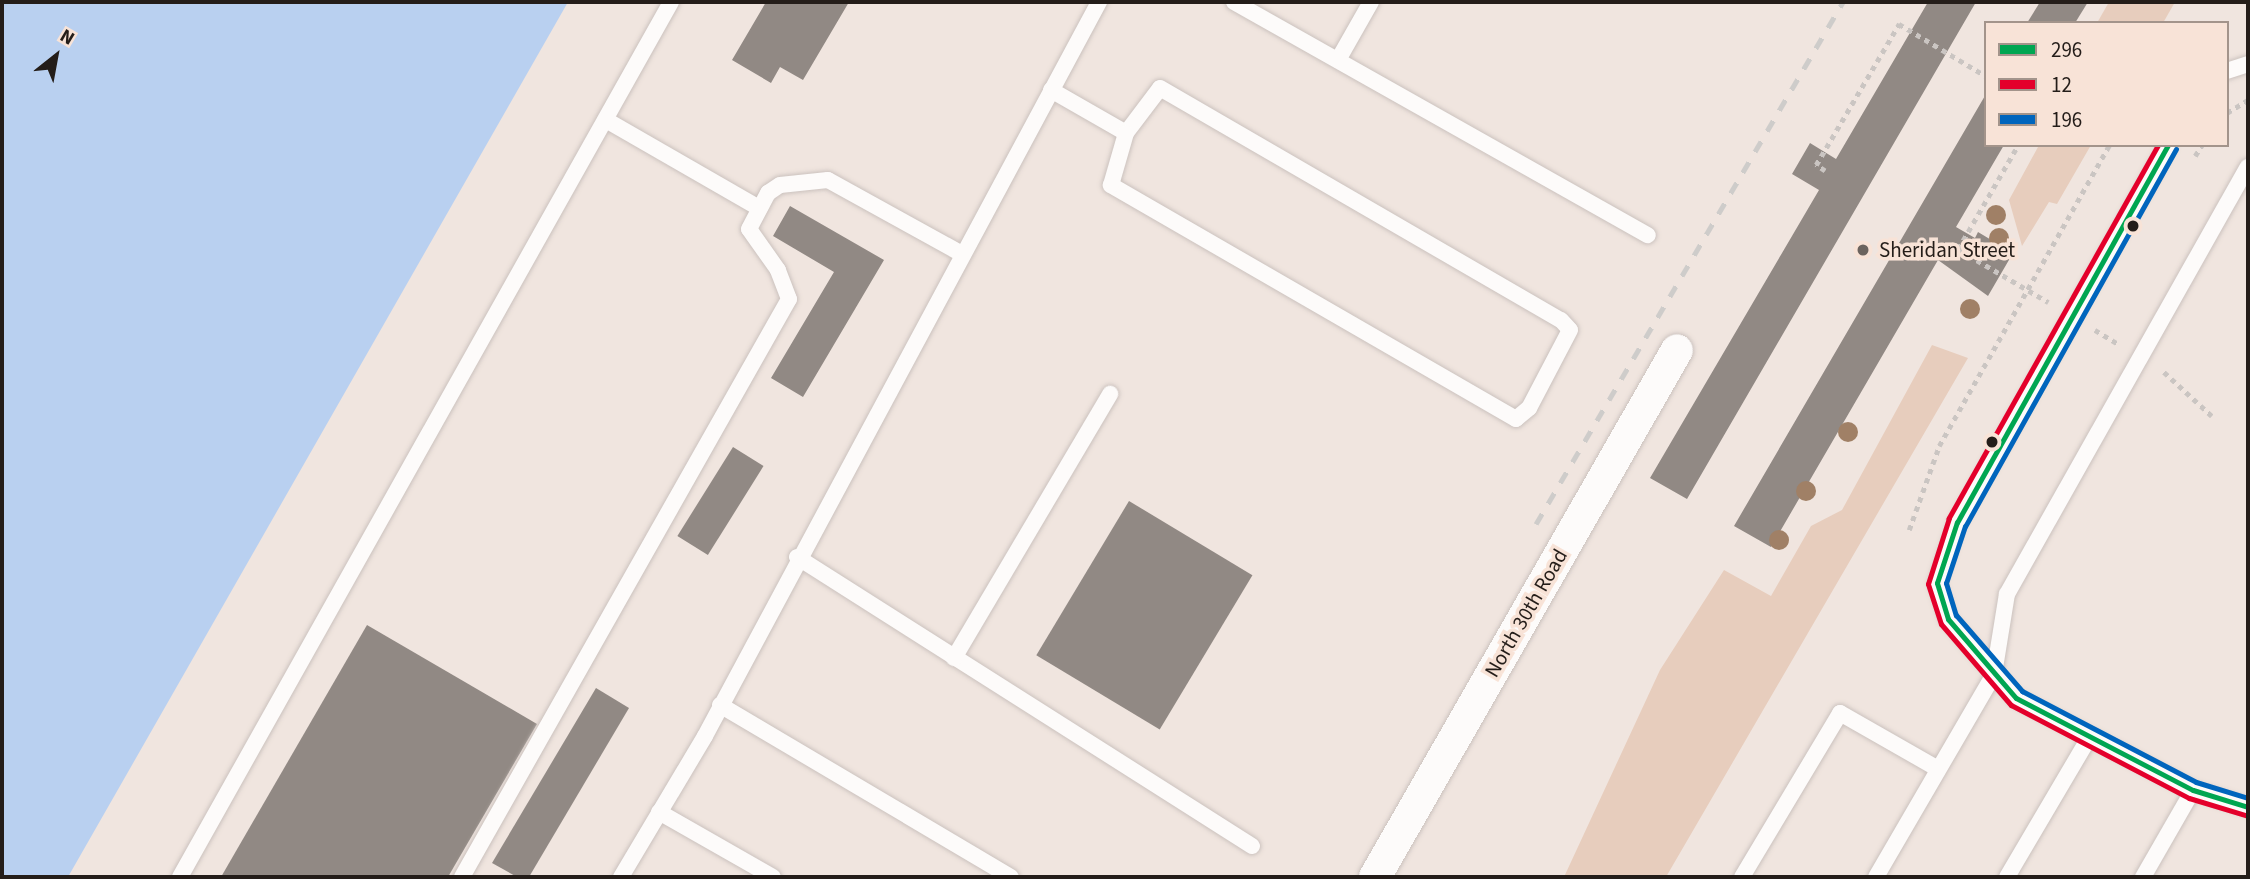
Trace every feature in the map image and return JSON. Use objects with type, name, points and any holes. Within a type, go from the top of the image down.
[{"type":"street","name":"North 30th Road","points":[[1375,877],[1677,350]]},
{"type":"lane","points":[[180,877],[671,2]]},
{"type":"lane","points":[[621,877],[720,705],[797,557],[1099,2]]},
{"type":"lane","points":[[1234,2],[1648,235]]},
{"type":"lane","points":[[1338,60],[1371,2]]},
{"type":"lane","points":[[2229,70],[2248,64]]},
{"type":"lane","points":[[1160,88],[1561,320],[1570,331],[1529,408],[1516,419],[1111,185],[1126,133],[1160,88]]},
{"type":"lane","points":[[1051,90],[1126,133]]},
{"type":"lane","points":[[606,120],[759,208]]},
{"type":"lane","points":[[2167,147],[1940,558],[1937,583],[1948,619],[2016,698],[2087,741],[2141,759],[2193,790],[2248,807]]},
{"type":"lane","points":[[1876,877],[1994,674],[2007,594],[2248,167]]},
{"type":"lane","points":[[462,877],[785,308],[788,288],[750,229],[759,208],[780,185],[828,180],[962,254]]},
{"type":"lane","points":[[954,658],[1110,394]]},
{"type":"lane","points":[[797,557],[1252,846]]},
{"type":"lane","points":[[720,705],[1011,877]]},
{"type":"lane","points":[[1742,877],[1840,713],[1938,769]]},
{"type":"lane","points":[[2007,877],[2087,741]]},
{"type":"lane","points":[[2143,877],[2193,790]]},
{"type":"lane","points":[[659,812],[773,877]]},
{"type":"path","points":[[1825,171],[1816,165],[1899,24],[1984,75]]},
{"type":"path","points":[[2229,112],[2248,100]]},
{"type":"path","points":[[1958,249],[2017,147]]},
{"type":"path","points":[[1909,530],[1939,446],[2108,147]]},
{"type":"path","points":[[1951,245],[2048,302]]},
{"type":"path","points":[[2088,326],[2120,345]]},
{"type":"path","points":[[2158,367],[2213,416]]},
{"type":"shaded area","points":[[2109,2],[2175,2],[2164,21],[2098,21]]},
{"type":"shaded area","points":[[2038,147],[2090,147],[2057,204],[2049,202],[2022,246],[2009,200]]},
{"type":"shaded area","points":[[1932,345],[1968,358],[1666,877],[1564,877],[1660,670],[1724,570],[1771,596],[1811,526],[1842,510]]},
{"type":"water","points":[[2,2],[568,2],[68,877],[2,877]]},
{"type":"building","points":[[766,2],[849,2],[803,80],[780,67],[771,83],[732,60]]},
{"type":"building","points":[[1928,2],[1976,2],[1687,499],[1650,478],[1819,190],[1792,174],[1810,143],[1836,159]]},
{"type":"building","points":[[2040,2],[2088,2],[2076,21],[2028,21]]},
{"type":"building","points":[[1984,97],[1984,147],[2003,147],[1956,227],[1975,238],[1978,232],[2013,253],[1988,296],[1938,260],[1771,547],[1734,526]]},
{"type":"building","points":[[790,206],[884,260],[803,397],[771,378],[834,272],[773,236]]},
{"type":"building","points":[[733,447],[764,466],[708,555],[677,536]]},
{"type":"building","points":[[1129,501],[1252,575],[1160,729],[1036,655]]},
{"type":"building","points":[[367,625],[537,724],[448,877],[221,877]]},
{"type":"building","points":[[596,688],[629,708],[529,877],[517,877],[492,863]]},
{"type":"railway","points":[[1536,524],[1843,2]]},
{"type":"transit line","name":"12","points":[[2157,147],[1949,518],[1928,584],[1941,624],[2011,705],[2189,798],[2245,815]]},
{"type":"transit line","name":"296","points":[[2167,147],[1957,522],[1937,583],[1948,619],[2016,698],[2193,790],[2248,807]]},
{"type":"transit line","name":"196","points":[[2176,149],[1965,526],[1946,583],[1956,615],[2022,691],[2196,782],[2248,798]]},
{"type":"place","name":"Sheridan Street","points":[[1863,250]]}]
